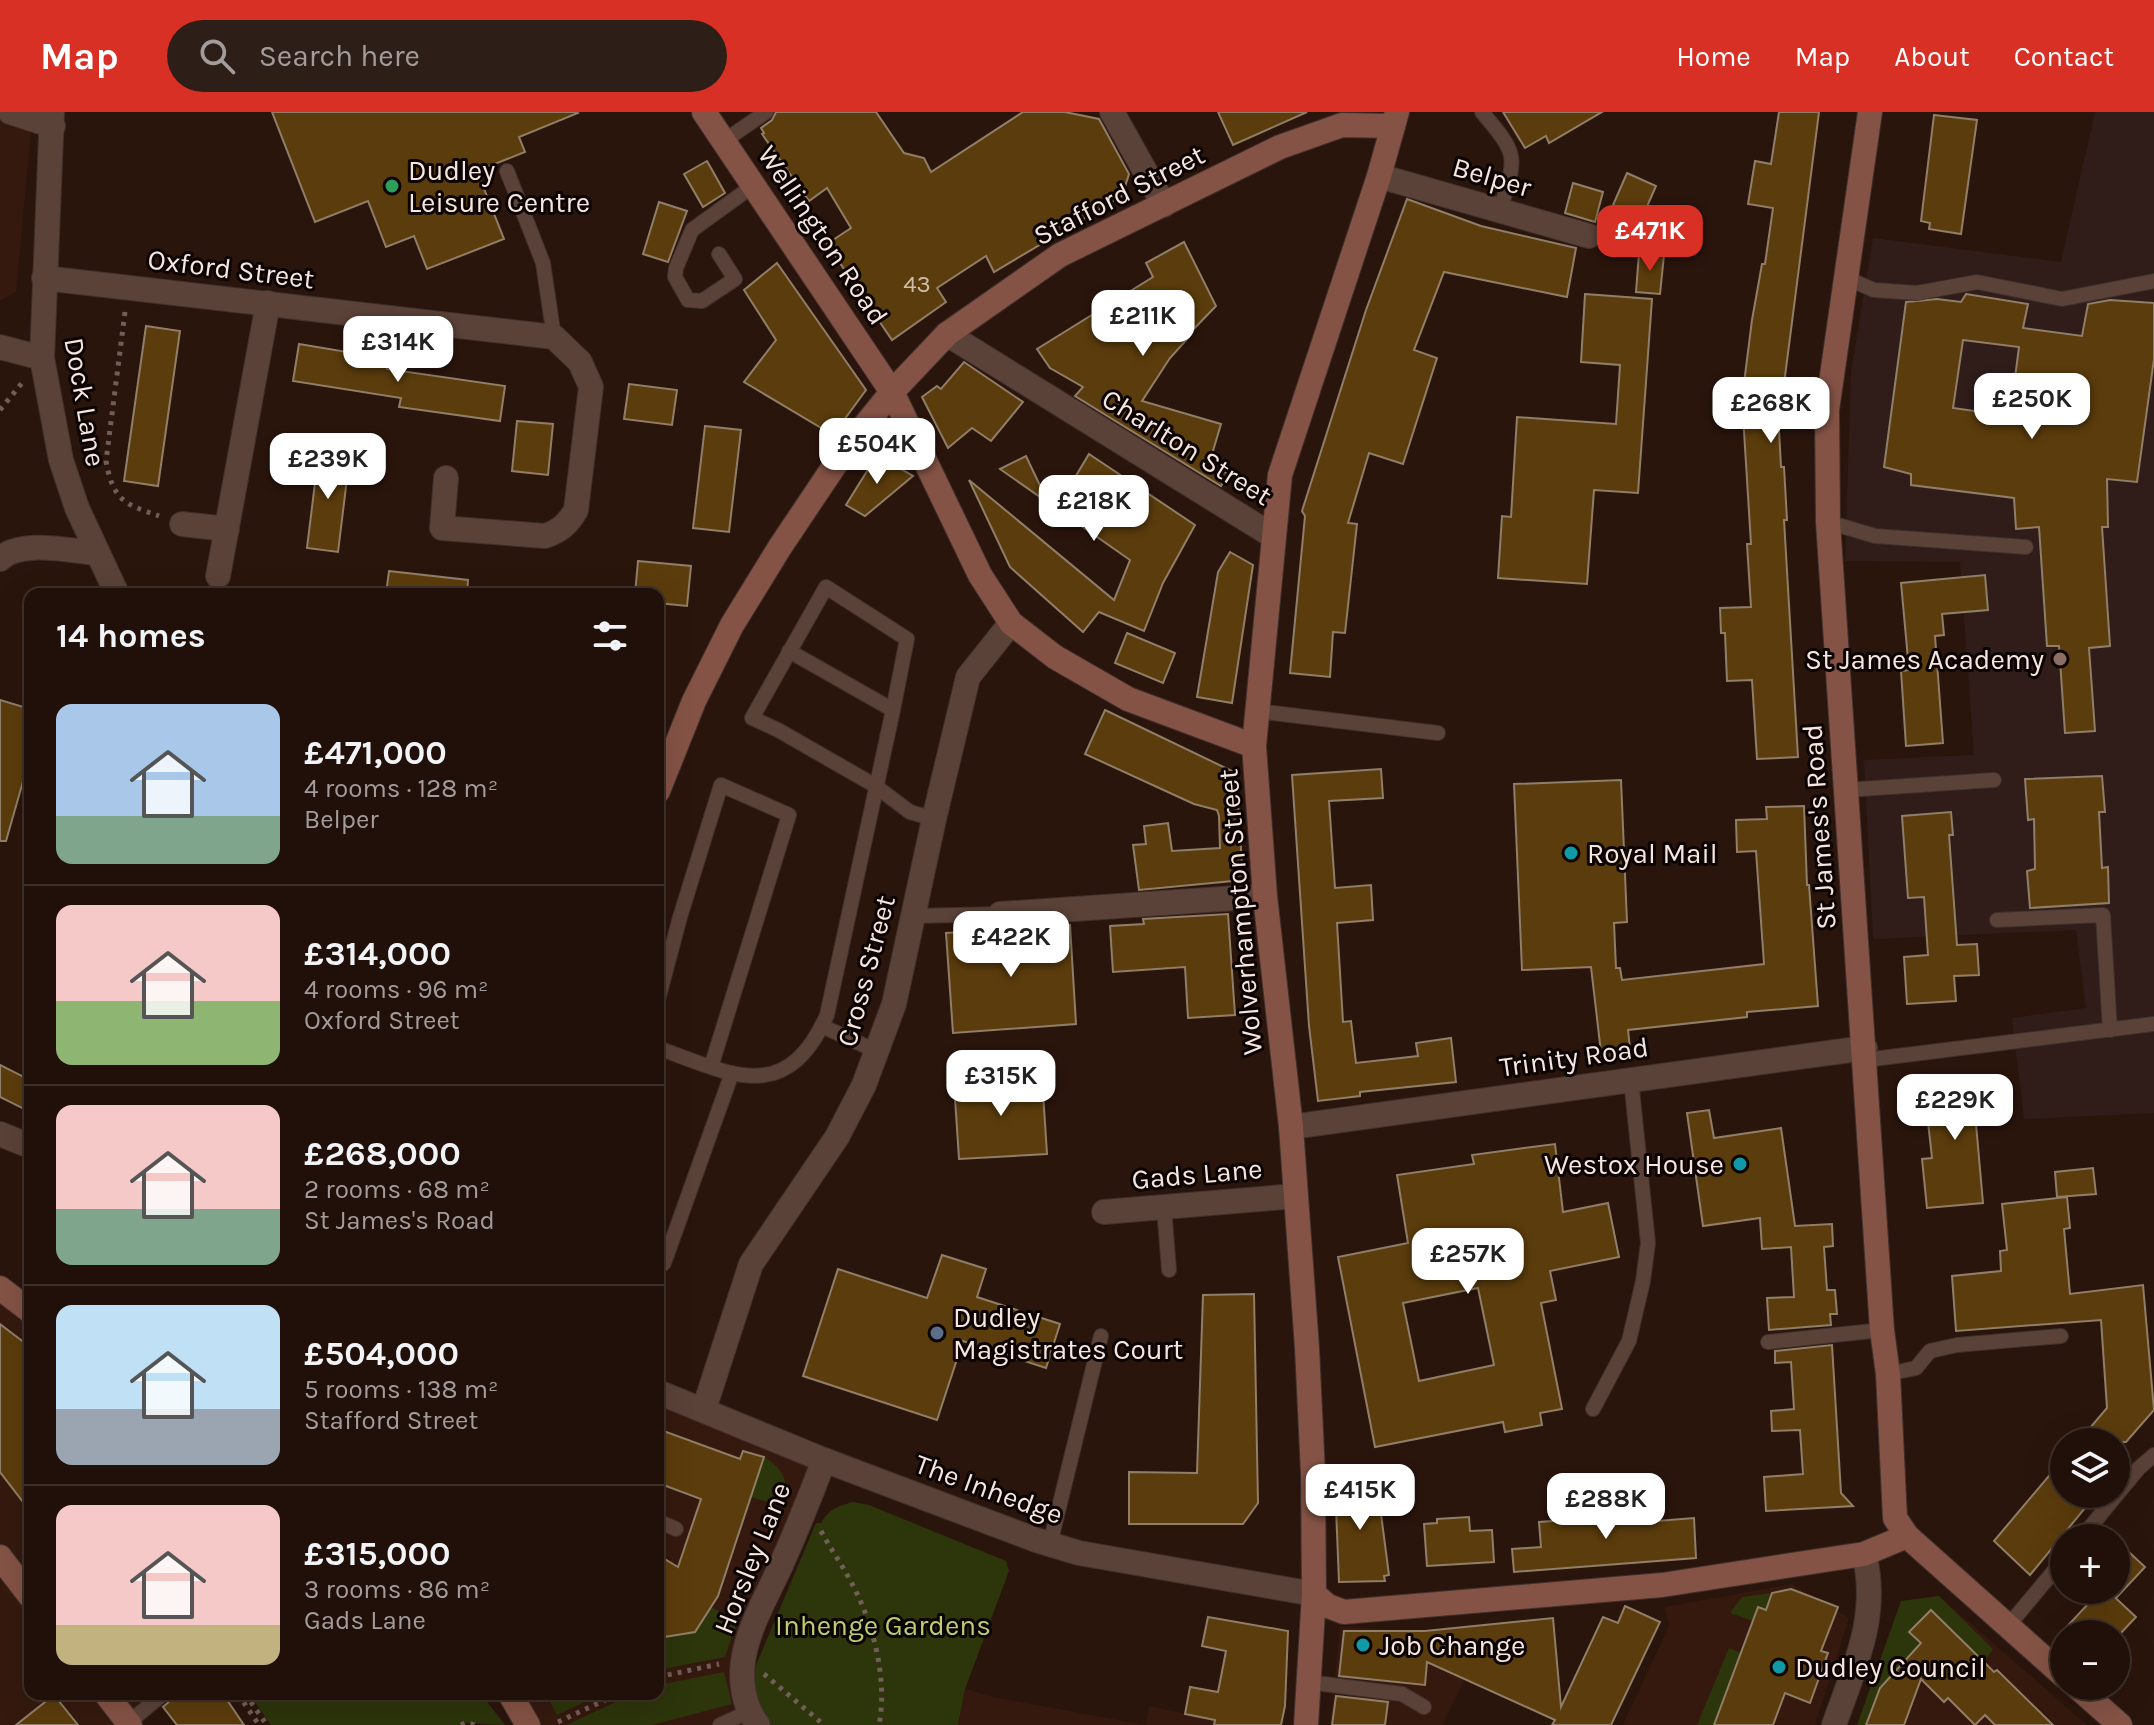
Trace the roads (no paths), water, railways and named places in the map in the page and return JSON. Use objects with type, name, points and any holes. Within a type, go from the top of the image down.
[{"type":"main road","name":"Wellington Road","points":[[704,112],[892,392],[980,575],[1011,623],[1055,657],[1128,699],[1254,746]]},
{"type":"main road","name":"St James's Road","points":[[1870,112],[1827,410],[1828,522],[1882,1330],[1888,1374],[1895,1518],[1907,1536]]},
{"type":"main road","name":"Stafford Street","points":[[664,776],[694,701],[732,625],[780,547],[845,450],[892,392],[947,334],[1060,255],[1280,147],[1342,125],[1395,119]]},
{"type":"main road","name":"Wolverhampton Street","points":[[1306,1725],[1314,1594],[1312,1457],[1291,1127],[1265,896],[1254,746],[1280,475],[1395,119]]},
{"type":"main road","points":[[3,1291],[24,1307]]},
{"type":"main road","points":[[1314,1594],[1328,1606],[1344,1612],[1654,1586],[1864,1554],[1907,1536],[2050,1664]]},
{"type":"main road","points":[[0,1557],[24,1588]]},
{"type":"main road","points":[[513,1700],[528,1725]]},
{"type":"main road","points":[[2092,1700],[2120,1725]]},
{"type":"street","points":[[10,112],[52,119]]},
{"type":"street","points":[[1112,112],[1164,205]]},
{"type":"street","name":"Dock Lane","points":[[52,119],[42,358],[61,460],[77,508],[114,588]]},
{"type":"street","name":"Belper","points":[[1379,176],[1589,236]]},
{"type":"street","name":"Oxford Street","points":[[44,278],[554,337]]},
{"type":"street","points":[[218,576],[268,303]]},
{"type":"street","name":"Charlton Street","points":[[947,334],[1273,536]]},
{"type":"street","points":[[446,478],[442,528],[545,536],[558,532],[569,522],[576,510],[591,387],[580,362],[554,337]]},
{"type":"street","points":[[0,347],[42,358]]},
{"type":"street","points":[[182,524],[227,529]]},
{"type":"street","points":[[0,559],[6,553],[26,547],[97,553]]},
{"type":"street","name":"Cross Street","points":[[704,1409],[751,1264],[837,1137],[864,1085],[894,1004],[968,677],[1011,623]]},
{"type":"street","points":[[1000,914],[1265,896]]},
{"type":"street","name":"Trinity Road","points":[[1291,1127],[1631,1080],[1865,1054]]},
{"type":"street","points":[[0,1134],[24,1144]]},
{"type":"street","name":"Gads Lane","points":[[1104,1212],[1295,1196]]},
{"type":"street","name":"The Inhedge","points":[[664,1394],[824,1460],[1079,1553],[1314,1594]]},
{"type":"street","name":"Horsley Lane","points":[[754,1718],[741,1680],[748,1669],[757,1618],[800,1523],[824,1460]]},
{"type":"street","points":[[1834,1725],[1869,1615],[1872,1595],[1864,1554]]},
{"type":"lane","points":[[724,141],[766,112]]},
{"type":"lane","points":[[1482,112],[1507,142],[1511,155],[1512,168],[1500,211]]},
{"type":"lane","points":[[507,171],[543,263],[554,337]]},
{"type":"lane","points":[[719,254],[735,279],[702,301],[688,300],[675,277],[692,230],[754,185]]},
{"type":"lane","points":[[1846,278],[1874,290],[1917,293],[1977,282],[2062,299],[2154,281]]},
{"type":"lane","points":[[1828,522],[1875,536],[2026,547]]},
{"type":"lane","points":[[664,1050],[732,1073],[758,1077],[777,1073],[794,1062],[822,1026],[835,981],[874,785],[907,639],[826,587],[752,718],[874,785],[910,812],[934,819]]},
{"type":"lane","points":[[789,651],[893,710]]},
{"type":"lane","points":[[1257,711],[1438,733]]},
{"type":"lane","points":[[1846,790],[1994,780]]},
{"type":"lane","points":[[664,977],[721,785],[789,815],[711,1067]]},
{"type":"lane","points":[[913,916],[1000,914]]},
{"type":"lane","points":[[1997,920],[2103,915],[2110,1030]]},
{"type":"lane","points":[[1865,1054],[2154,1024]]},
{"type":"lane","points":[[822,1026],[876,1051]]},
{"type":"lane","points":[[664,1263],[732,1073]]},
{"type":"lane","points":[[1593,1409],[1629,1341],[1648,1243],[1631,1080]]},
{"type":"lane","points":[[1164,1207],[1169,1270]]},
{"type":"lane","points":[[1768,1342],[1882,1330]]},
{"type":"lane","points":[[1050,1544],[1101,1336]]},
{"type":"lane","points":[[1888,1374],[1916,1368],[1930,1351],[1957,1345],[2061,1336]]},
{"type":"lane","points":[[2093,1524],[2139,1468],[2154,1455]]},
{"type":"lane","points":[[664,1524],[676,1529]]},
{"type":"lane","points":[[2008,1626],[2050,1576]]},
{"type":"lane","points":[[1308,1682],[1402,1694],[1424,1707]]},
{"type":"lane","points":[[122,1709],[147,1700]]},
{"type":"lane","points":[[720,1725],[754,1718]]},
{"type":"place","name":"Dudley Leisure Centre","points":[[392,186]]},
{"type":"place","name":"St James Academy","points":[[2060,659]]},
{"type":"place","name":"Royal Mail","points":[[1571,853]]},
{"type":"place","name":"Westox House","points":[[1740,1164]]},
{"type":"place","name":"Dudley Magistrates Court","points":[[937,1333]]},
{"type":"place","name":"Job Change","points":[[1363,1645]]},
{"type":"place","name":"Dudley Council","points":[[1779,1667]]},
{"type":"park label","name":"Inhenge Gardens","points":[[883,1625]]}]
